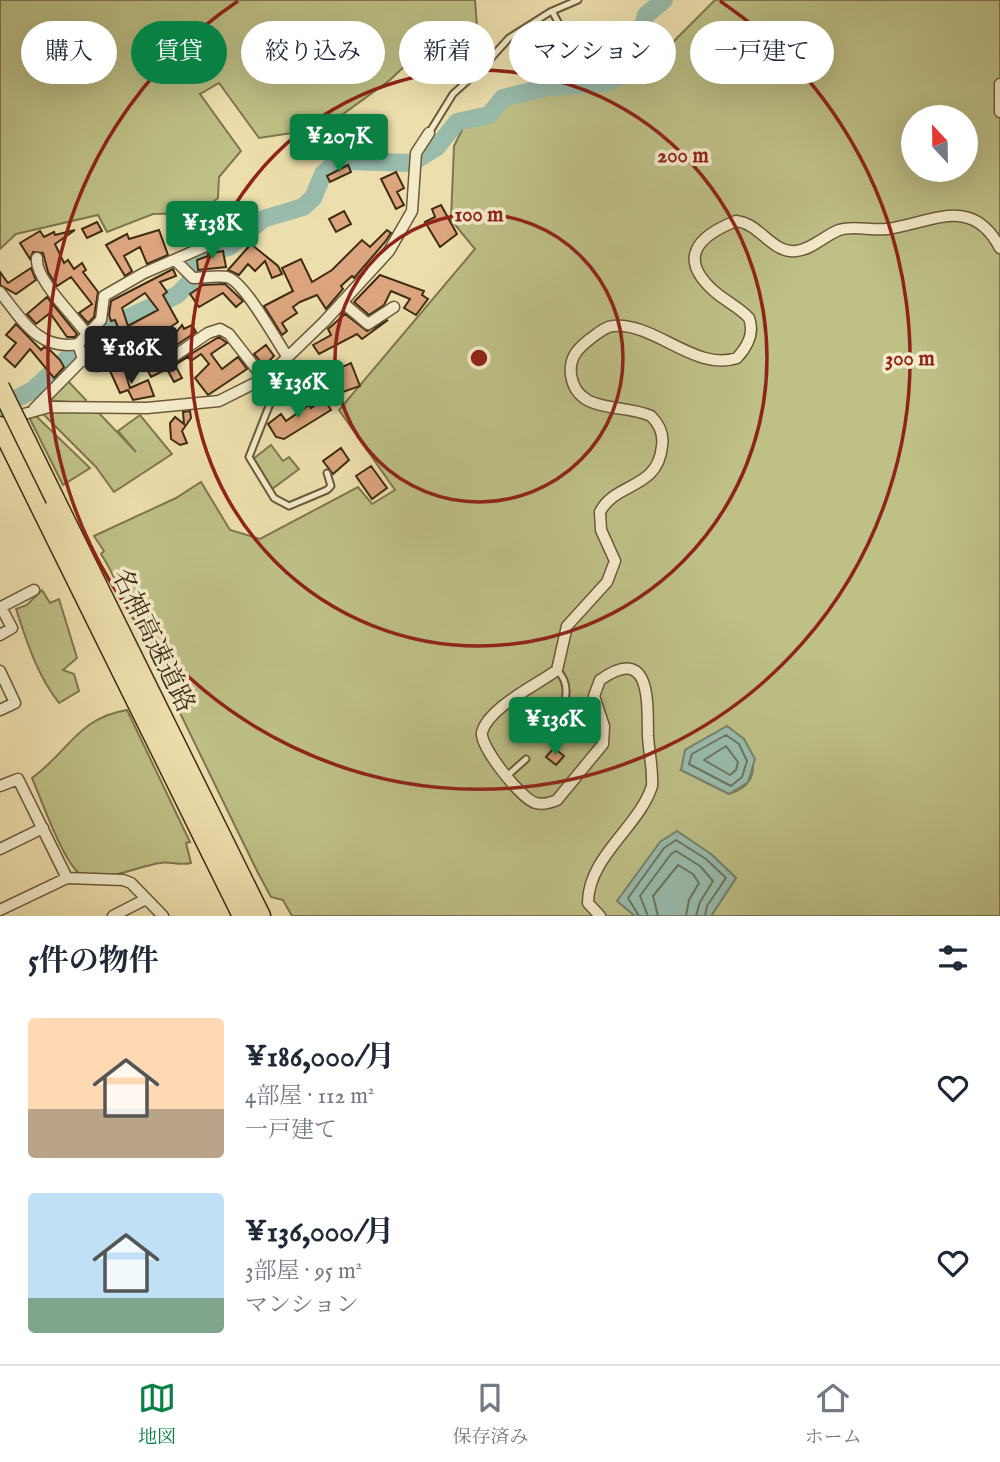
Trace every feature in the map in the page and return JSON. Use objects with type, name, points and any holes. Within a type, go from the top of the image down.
[{"type":"highway","name":"名神高速道路","points":[[0,387],[261,916]]},
{"type":"highway","name":"名神高速道路","points":[[0,424],[242,916]]},
{"type":"street","points":[[1000,84],[1000,112]]},
{"type":"street","points":[[0,424],[34,409],[147,408],[219,401],[260,381],[342,302],[389,251],[412,211],[416,153],[429,133]]},
{"type":"street","points":[[600,916],[588,903],[590,886],[629,822],[648,799],[652,786],[648,696],[641,677],[634,672],[617,671],[600,680],[594,696],[604,726],[603,744],[557,800],[537,804],[527,799],[486,748],[482,731],[497,711],[557,670],[566,626],[607,582],[615,561],[601,530],[600,512],[612,497],[643,482],[655,469],[663,443],[660,429],[651,416],[630,409],[604,407],[585,400],[577,393],[570,368],[578,348],[603,329],[619,326],[717,361],[737,358],[750,336],[749,318],[704,282],[696,262],[699,244],[706,234],[736,221],[755,228],[780,249],[797,251],[842,229],[884,230],[925,218],[967,217],[986,228],[1000,248]]},
{"type":"street","points":[[34,409],[81,349],[87,334],[101,320],[104,296],[144,272],[213,243]]},
{"type":"street","points":[[37,258],[37,268],[48,287],[87,334]]},
{"type":"street","points":[[175,260],[191,276],[228,277],[234,282],[253,302],[257,313],[287,356]]},
{"type":"street","points":[[0,292],[28,327],[50,345],[81,349],[97,366],[157,353],[170,359],[208,333],[219,329],[229,334],[260,381]]},
{"type":"street","points":[[342,302],[368,324],[394,307]]},
{"type":"street","points":[[0,635],[12,628],[1,607],[34,590]]},
{"type":"street","points":[[0,671],[15,703],[0,710]]},
{"type":"street","points":[[0,786],[18,779],[67,878]]},
{"type":"street","points":[[0,849],[43,828]]},
{"type":"street","points":[[0,910],[67,878],[123,880],[131,883],[163,916]]},
{"type":"street","points":[[113,916],[146,899]]},
{"type":"lane","points":[[429,133],[453,94],[483,68],[500,46],[517,32],[552,11],[578,0]]},
{"type":"lane","points":[[552,11],[557,21]]},
{"type":"lane","points":[[260,381],[271,401],[249,457],[274,498],[289,506],[327,490],[331,486],[327,473]]},
{"type":"lane","points":[[556,720],[566,692],[565,678],[557,670]]},
{"type":"lane","points":[[507,776],[526,759]]},
{"type":"green space","points":[[0,0],[475,0],[477,21],[399,21],[399,71],[385,84],[385,21],[241,21],[241,84],[384,84],[343,114],[292,133],[259,138],[220,84],[227,84],[227,21],[131,21],[131,84],[217,84],[200,94],[241,151],[219,177],[218,198],[199,213],[153,214],[107,232],[98,215],[16,234],[0,249]]},
{"type":"green space","points":[[715,0],[1000,0],[1000,916],[711,916],[736,878],[711,854],[618,901],[635,916],[292,916],[283,900],[271,897],[258,873],[101,554],[104,551],[94,536],[176,498],[201,482],[230,530],[260,539],[358,487],[372,504],[395,490],[339,410],[475,249],[451,220],[454,146],[465,124],[499,97],[548,86],[586,89],[602,84],[676,84],[676,39],[690,25],[690,84],[834,84],[834,21],[694,21]],"holes":[[[744,739],[751,756],[751,778],[739,790],[729,794],[681,770]]]},
{"type":"green space","points":[[66,379],[86,400],[85,403],[44,400]]},
{"type":"green space","points":[[41,412],[98,412],[136,452],[118,431],[140,415],[172,454],[114,492],[96,467]]},
{"type":"green space","points":[[35,415],[90,468],[63,485],[29,417]]},
{"type":"green space","points":[[271,445],[283,461],[289,457],[299,469],[272,489],[253,459]]},
{"type":"green space","points":[[42,590],[50,603],[59,599],[77,658],[63,670],[74,674],[79,691],[59,703],[39,670],[16,609],[27,605]]},
{"type":"green space","points":[[127,710],[190,842],[186,843],[191,863],[160,863],[112,876],[85,877],[78,872],[62,849],[32,778],[85,728],[110,714]]},
{"type":"water","points":[[727,726],[744,739],[755,759],[748,782],[729,794],[681,770],[685,750]]},
{"type":"water","points":[[677,831],[711,854],[736,878],[711,916],[635,916],[617,901],[660,842]]},
{"type":"building","points":[[348,165],[351,172],[330,182],[327,176]]},
{"type":"building","points":[[396,172],[404,188],[397,192],[404,205],[396,209],[381,179]]},
{"type":"building","points":[[441,205],[457,234],[440,247],[425,222],[435,217],[432,209]]},
{"type":"building","points":[[344,211],[351,224],[336,232],[329,219]]},
{"type":"building","points":[[97,222],[102,231],[87,238],[82,229]]},
{"type":"building","points":[[75,230],[55,244],[64,263],[68,260],[74,269],[82,263],[86,270],[83,272],[98,292],[94,317],[88,323],[79,313],[92,304],[71,277],[57,286],[48,272],[43,253],[33,252],[30,259],[20,243],[40,231],[44,237],[54,232],[55,235]]},
{"type":"building","points":[[159,230],[168,255],[147,264],[140,247],[124,256],[132,271],[125,276],[106,245],[127,234],[129,239]]},
{"type":"building","points":[[387,230],[391,233],[385,242],[354,278],[352,276],[341,286],[343,289],[326,309],[317,295],[300,302],[293,307],[297,313],[282,323],[287,331],[282,335],[264,306],[293,291],[282,268],[301,259],[312,282],[332,270],[362,240],[370,247]]},
{"type":"building","points":[[251,244],[278,266],[282,274],[272,278],[265,261],[255,271],[248,264],[239,275],[228,270]]},
{"type":"building","points":[[223,251],[226,267],[198,270],[197,260]]},
{"type":"building","points":[[31,268],[36,280],[16,294],[0,285],[0,272],[8,283]]},
{"type":"building","points":[[173,269],[176,276],[160,282],[167,292],[163,295],[178,322],[149,341],[150,347],[123,353],[119,343],[124,342],[115,320],[111,321],[109,315],[111,301]],"holes":[[[145,293],[158,310],[128,326],[122,308]]]},
{"type":"building","points":[[380,275],[424,291],[422,295],[428,299],[416,315],[404,308],[410,299],[391,291],[384,305],[369,315],[354,302]]},
{"type":"building","points":[[225,284],[243,301],[236,307],[223,293],[199,307],[190,294],[203,285]]},
{"type":"building","points":[[47,297],[77,334],[75,337],[67,337],[50,313],[36,324],[27,314]]},
{"type":"building","points":[[345,314],[367,331],[388,320],[362,339],[357,334],[319,354],[313,345],[331,335],[328,329]]},
{"type":"building","points":[[16,324],[41,350],[44,347],[50,350],[60,360],[64,367],[54,378],[30,349],[15,367],[4,357],[16,343],[6,335]]},
{"type":"building","points":[[182,325],[184,329],[192,325],[196,332],[169,350],[164,348]]},
{"type":"building","points":[[219,337],[227,343],[211,354],[222,369],[238,357],[247,369],[208,395],[195,378],[209,364],[201,354],[191,361],[188,357],[175,365],[182,378],[174,382],[167,369],[151,377],[144,363],[156,361],[171,366]]},
{"type":"building","points":[[266,345],[274,356],[264,366],[254,354]]},
{"type":"building","points":[[351,363],[360,386],[326,398],[316,373],[329,368],[331,372]]},
{"type":"building","points":[[124,368],[130,388],[148,380],[154,396],[133,400],[128,390],[120,393],[110,371]]},
{"type":"building","points":[[324,399],[331,410],[284,439],[276,437],[268,424],[281,414],[286,421],[309,405],[311,408]]},
{"type":"building","points":[[190,411],[191,418],[182,431],[187,443],[180,445],[171,439],[170,423],[175,417],[184,424],[183,412]]},
{"type":"building","points":[[341,448],[349,460],[333,474],[323,461]]},
{"type":"building","points":[[371,466],[387,488],[372,499],[356,476]]},
{"type":"building","points":[[554,748],[564,756],[556,765],[546,757]]},
{"type":"waterway","points":[[0,407],[33,390],[95,333],[177,295],[189,283],[199,254],[229,247],[263,219],[303,207],[313,198],[323,174],[332,166],[346,161],[411,163],[437,147],[457,122],[489,115],[503,98],[548,87],[607,83],[625,73],[632,61],[646,15],[664,0]]}]
